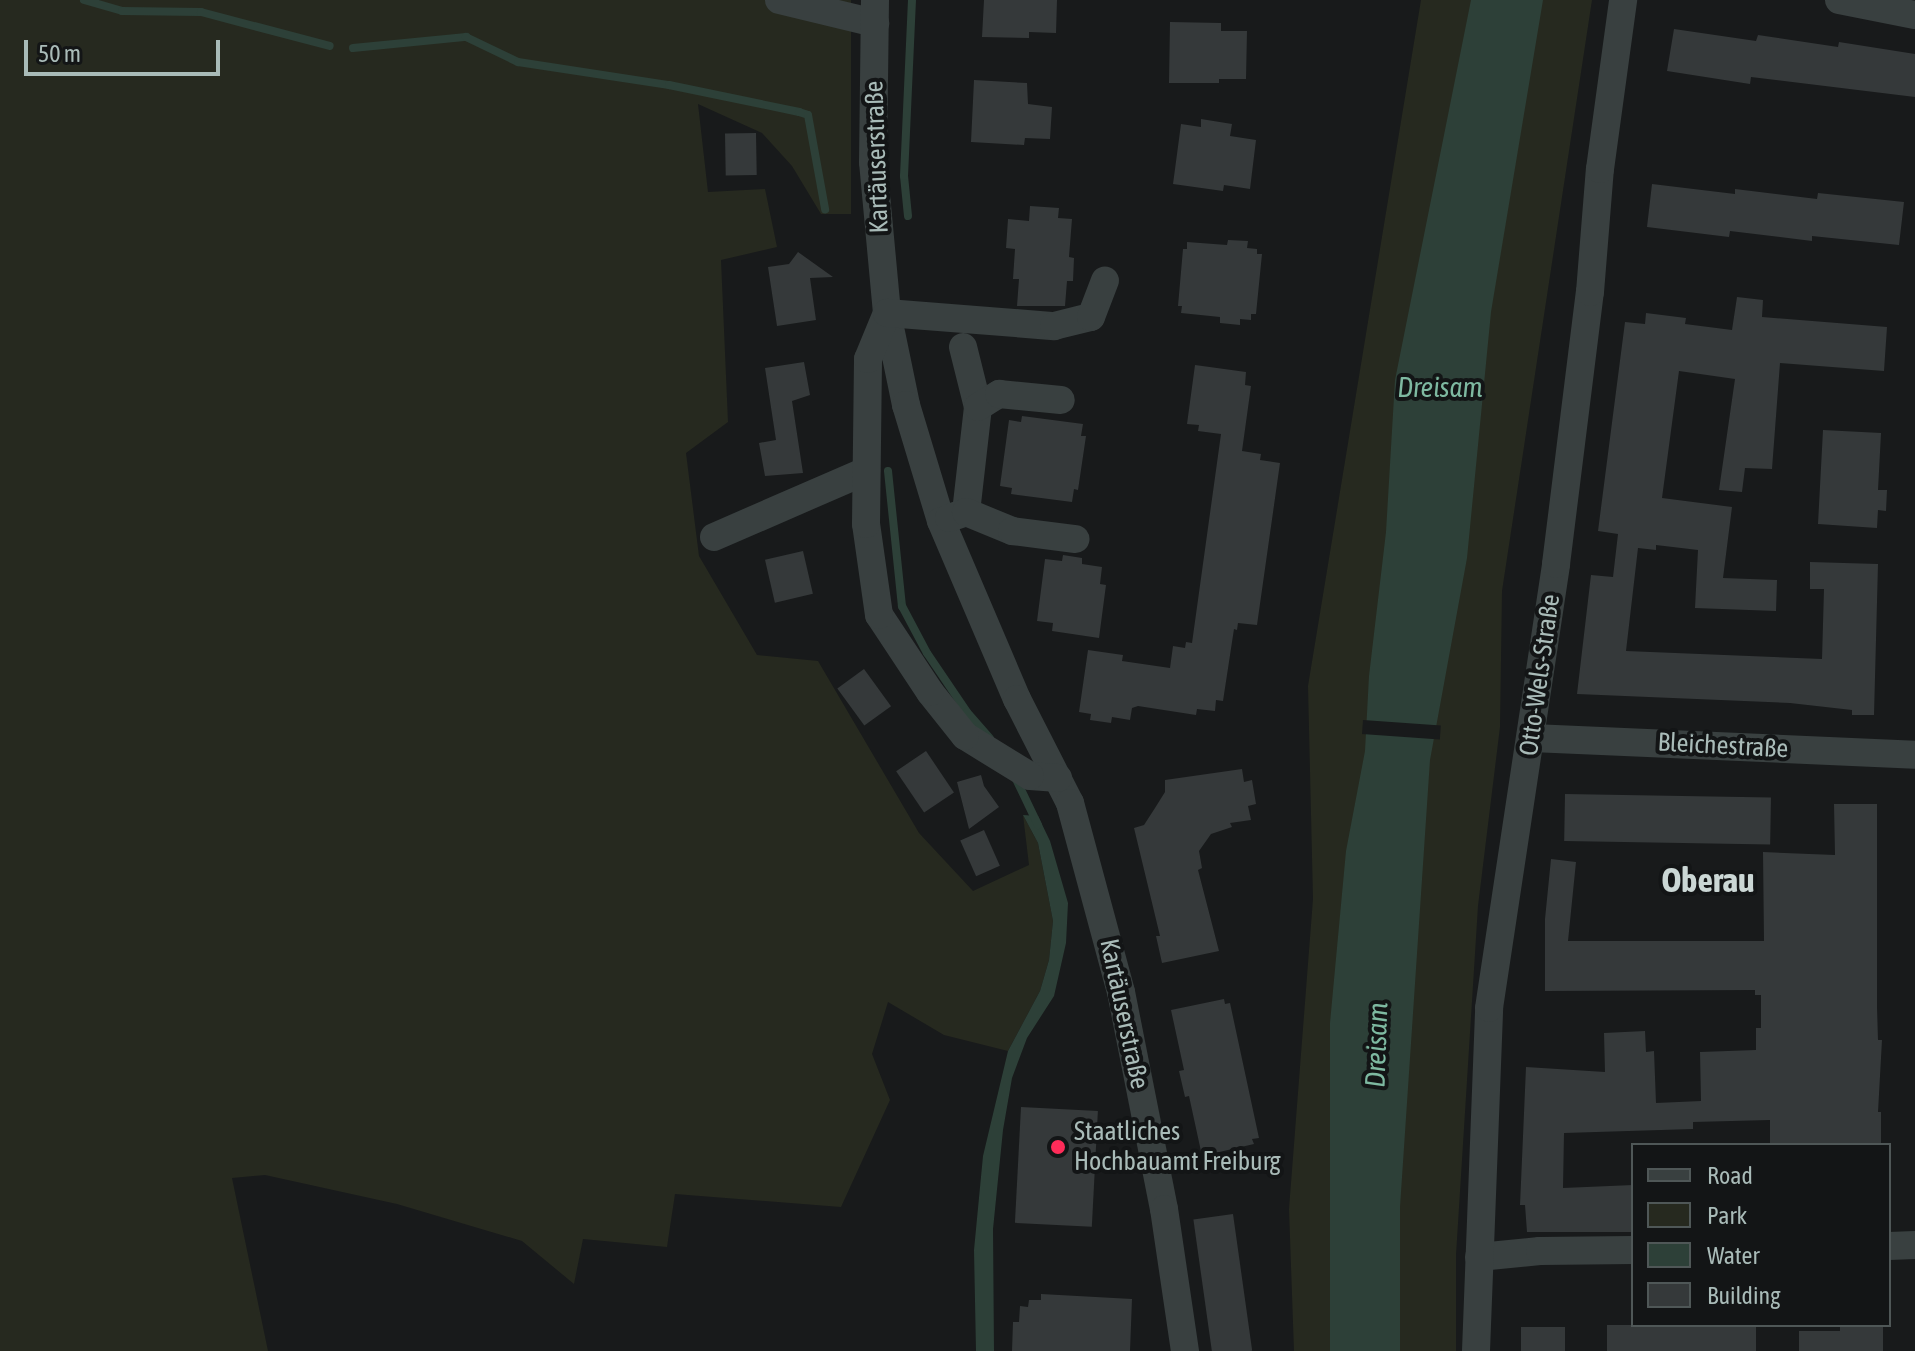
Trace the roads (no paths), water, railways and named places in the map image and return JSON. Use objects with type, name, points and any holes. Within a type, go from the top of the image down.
[{"type":"street","points":[[779,0],[875,11]]},
{"type":"street","name":"Otto-Wels-Straße","points":[[1476,1351],[1489,1008],[1532,738],[1623,0]]},
{"type":"street","points":[[1839,0],[1915,15]]},
{"type":"street","name":"Kartäuserstraße","points":[[875,11],[873,162],[887,313],[906,405],[953,517],[1017,699],[1058,778],[1074,818],[1121,992],[1164,1209],[1185,1351]]},
{"type":"street","points":[[887,313],[1054,326],[1091,317],[1105,281]]},
{"type":"street","name":"Kartäuserstraße","points":[[887,313],[868,359],[866,524],[879,615],[930,692],[965,736],[1030,776],[1058,778]]},
{"type":"street","points":[[963,347],[978,407],[953,517],[1012,531],[1075,539]]},
{"type":"street","points":[[978,407],[999,394],[1061,400]]},
{"type":"street","points":[[714,537],[866,471]]},
{"type":"street","name":"Bleichestraße","points":[[1532,738],[1915,755]]},
{"type":"street","points":[[1891,1246],[1915,1245]]},
{"type":"street","points":[[1479,1257],[1540,1251],[1631,1250]]},
{"type":"water","name":"Dreisam","points":[[1471,0],[1543,0],[1491,312],[1467,558],[1430,760],[1400,1207],[1400,1351],[1330,1351],[1330,1023],[1346,851],[1365,751],[1369,676],[1386,532],[1395,380]]},
{"type":"water","points":[[1023,815],[1038,816],[1050,841],[1068,903],[1066,943],[1054,996],[1027,1038],[1012,1078],[1003,1130],[993,1229],[994,1351],[976,1351],[974,1250],[983,1156],[1008,1051],[1040,991],[1049,960],[1053,921],[1038,843]]},
{"type":"waterway","points":[[84,0],[122,11],[201,12],[330,46]]},
{"type":"waterway","points":[[908,216],[904,176],[912,0]]},
{"type":"waterway","points":[[353,48],[466,37],[518,62],[669,85],[808,115],[825,209]]},
{"type":"waterway","points":[[888,471],[902,606],[927,653],[967,712],[990,738]]},
{"type":"waterway","points":[[1016,779],[1038,825]]},
{"type":"place","name":"Staatliches Hochbauamt Freiburg","points":[[1058,1147]]},
{"type":"district","name":"Oberau","points":[[1708,880]]}]
